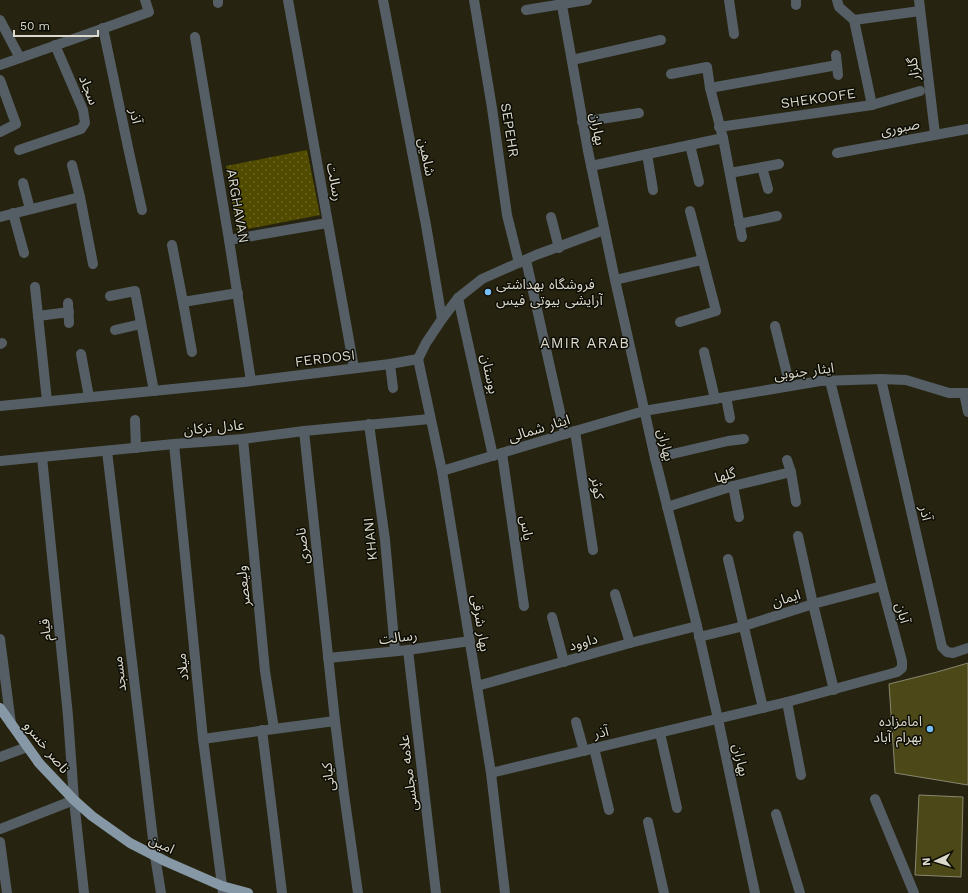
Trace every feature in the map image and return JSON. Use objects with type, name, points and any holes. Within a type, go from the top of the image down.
[{"type":"main road","name":"ناصر خسرو","points":[[0,708],[39,763],[74,800]]},
{"type":"main road","name":"امین","points":[[74,800],[92,816],[130,844],[223,889],[248,893]]},
{"type":"street","points":[[0,65],[149,12],[145,0]]},
{"type":"street","name":"رسالت","points":[[288,0],[354,368]]},
{"type":"street","name":"شاهین","points":[[384,0],[442,319]]},
{"type":"street","name":"SEPEHR","points":[[474,0],[492,108],[507,215],[522,262],[565,434]]},
{"type":"street","points":[[526,10],[562,2],[587,0]]},
{"type":"street","points":[[729,0],[734,34]]},
{"type":"street","points":[[837,0],[839,7],[854,20],[872,105]]},
{"type":"street","name":"گلزار","points":[[919,0],[935,134]]},
{"type":"street","name":"بهاران","points":[[562,2],[582,122],[604,230],[654,458],[697,626],[718,718],[755,893]]},
{"type":"street","points":[[854,20],[920,11]]},
{"type":"street","points":[[0,20],[20,58]]},
{"type":"street","name":"آذر","points":[[103,28],[142,210]]},
{"type":"street","name":"ARGHAVAN","points":[[195,37],[238,293],[251,381]]},
{"type":"street","points":[[572,60],[661,40]]},
{"type":"street","name":"سجاد","points":[[19,150],[81,128],[85,123],[83,110],[55,45]]},
{"type":"street","points":[[710,88],[837,65]]},
{"type":"street","points":[[671,74],[707,67],[710,88],[723,138],[742,237]]},
{"type":"street","points":[[0,80],[16,124],[0,132]]},
{"type":"street","name":"SHEKOOFE","points":[[720,126],[872,105],[920,91]]},
{"type":"street","points":[[582,122],[639,113]]},
{"type":"street","name":"صبوری","points":[[837,153],[968,129]]},
{"type":"street","points":[[591,166],[723,138]]},
{"type":"street","points":[[690,145],[699,182]]},
{"type":"street","points":[[647,154],[653,190]]},
{"type":"street","points":[[72,164],[93,264]]},
{"type":"street","points":[[730,174],[779,164]]},
{"type":"street","points":[[762,167],[768,189]]},
{"type":"street","points":[[23,183],[30,209]]},
{"type":"street","points":[[0,217],[80,197]]},
{"type":"street","points":[[680,322],[716,311],[690,211]]},
{"type":"street","points":[[13,213],[24,253]]},
{"type":"street","points":[[551,216],[559,248]]},
{"type":"street","points":[[739,224],[777,216]]},
{"type":"street","points":[[229,240],[328,223]]},
{"type":"street","points":[[418,359],[426,343],[458,298],[482,279],[604,230]]},
{"type":"street","points":[[172,245],[192,352]]},
{"type":"street","points":[[615,280],[702,260]]},
{"type":"street","points":[[35,288],[47,401]]},
{"type":"street","points":[[110,296],[134,291],[154,391]]},
{"type":"street","points":[[183,302],[238,293]]},
{"type":"street","name":"بوستان","points":[[458,298],[498,455]]},
{"type":"street","points":[[38,316],[69,313]]},
{"type":"street","points":[[115,330],[141,324]]},
{"type":"street","points":[[775,326],[790,386]]},
{"type":"street","points":[[704,352],[715,399]]},
{"type":"street","points":[[81,354],[89,397]]},
{"type":"street","name":"FERDOSI","points":[[0,406],[251,381],[390,364],[418,359]]},
{"type":"street","name":"بهار شرقی","points":[[418,359],[442,471],[470,641],[491,773],[505,893]]},
{"type":"street","points":[[390,364],[393,388]]},
{"type":"street","name":"آذر","points":[[881,379],[942,647],[947,652],[968,648]]},
{"type":"street","name":"ایثار جنوبی","points":[[644,411],[820,381],[881,379],[906,380],[949,393],[966,393]]},
{"type":"street","name":"آبان","points":[[718,718],[834,690],[897,672],[902,668],[902,662],[830,381]]},
{"type":"street","points":[[966,393],[968,412]]},
{"type":"street","points":[[726,397],[730,418]]},
{"type":"street","name":"ایثار شمالی","points":[[442,471],[644,411]]},
{"type":"street","name":"عادل ترکان","points":[[0,461],[174,444],[242,440],[304,431],[430,419]]},
{"type":"street","points":[[135,420],[136,448]]},
{"type":"street","name":"KHANI","points":[[369,424],[386,540],[395,651]]},
{"type":"street","name":"ناصری","points":[[304,431],[328,658]]},
{"type":"street","name":"کوثر","points":[[575,431],[593,550]]},
{"type":"street","points":[[654,458],[728,441],[744,439]]},
{"type":"street","name":"ولیعصر","points":[[242,440],[265,671],[274,729]]},
{"type":"street","name":"میلاد","points":[[174,444],[203,739],[223,889]]},
{"type":"street","name":"مسجد","points":[[107,451],[155,856],[161,893]]},
{"type":"street","name":"یاس","points":[[498,455],[524,606]]},
{"type":"street","name":"قیام","points":[[42,457],[84,893]]},
{"type":"street","points":[[787,460],[791,472],[796,502]]},
{"type":"street","name":"گلها","points":[[667,507],[733,486],[791,472]]},
{"type":"street","points":[[733,486],[739,518]]},
{"type":"street","points":[[798,536],[834,690]]},
{"type":"street","points":[[728,559],[763,708]]},
{"type":"street","name":"ایمان","points":[[699,637],[744,626],[813,604],[882,586]]},
{"type":"street","points":[[615,594],[630,643]]},
{"type":"street","points":[[552,617],[564,662]]},
{"type":"street","name":"داوود","points":[[477,686],[630,643],[697,626]]},
{"type":"street","points":[[0,639],[11,724]]},
{"type":"street","name":"رسالت","points":[[328,658],[408,650],[470,641]]},
{"type":"street","name":"علامه مجلسی","points":[[408,650],[436,893]]},
{"type":"street","name":"کیانی","points":[[328,658],[344,794],[358,893]]},
{"type":"street","points":[[787,702],[801,775]]},
{"type":"street","name":"آذر","points":[[491,773],[718,718]]},
{"type":"street","points":[[203,739],[335,721]]},
{"type":"street","points":[[576,722],[589,750],[609,810]]},
{"type":"street","points":[[262,730],[282,893]]},
{"type":"street","points":[[660,732],[678,808]]},
{"type":"street","points":[[0,757],[27,747]]},
{"type":"street","points":[[875,799],[914,893]]},
{"type":"street","points":[[0,829],[74,800]]},
{"type":"street","points":[[776,814],[800,893]]},
{"type":"street","points":[[648,822],[664,893]]},
{"type":"street","points":[[0,842],[8,893]]},
{"type":"shaded area","points":[[307,150],[320,215],[237,231],[226,166]]},
{"type":"building","name":"امامزاده بهرام آباد","points":[[968,663],[968,785],[895,773],[889,684]]},
{"type":"building","points":[[919,795],[963,797],[961,877],[915,875]]},
{"type":"place","name":"فروشگاه بهداشتی آرایشی بیوتی فیس","points":[[488,292]]},
{"type":"place","name":"امامزاده بهرام آباد","points":[[930,729]]},
{"type":"district","name":"AMIR ARAB","points":[[585,343]]}]
